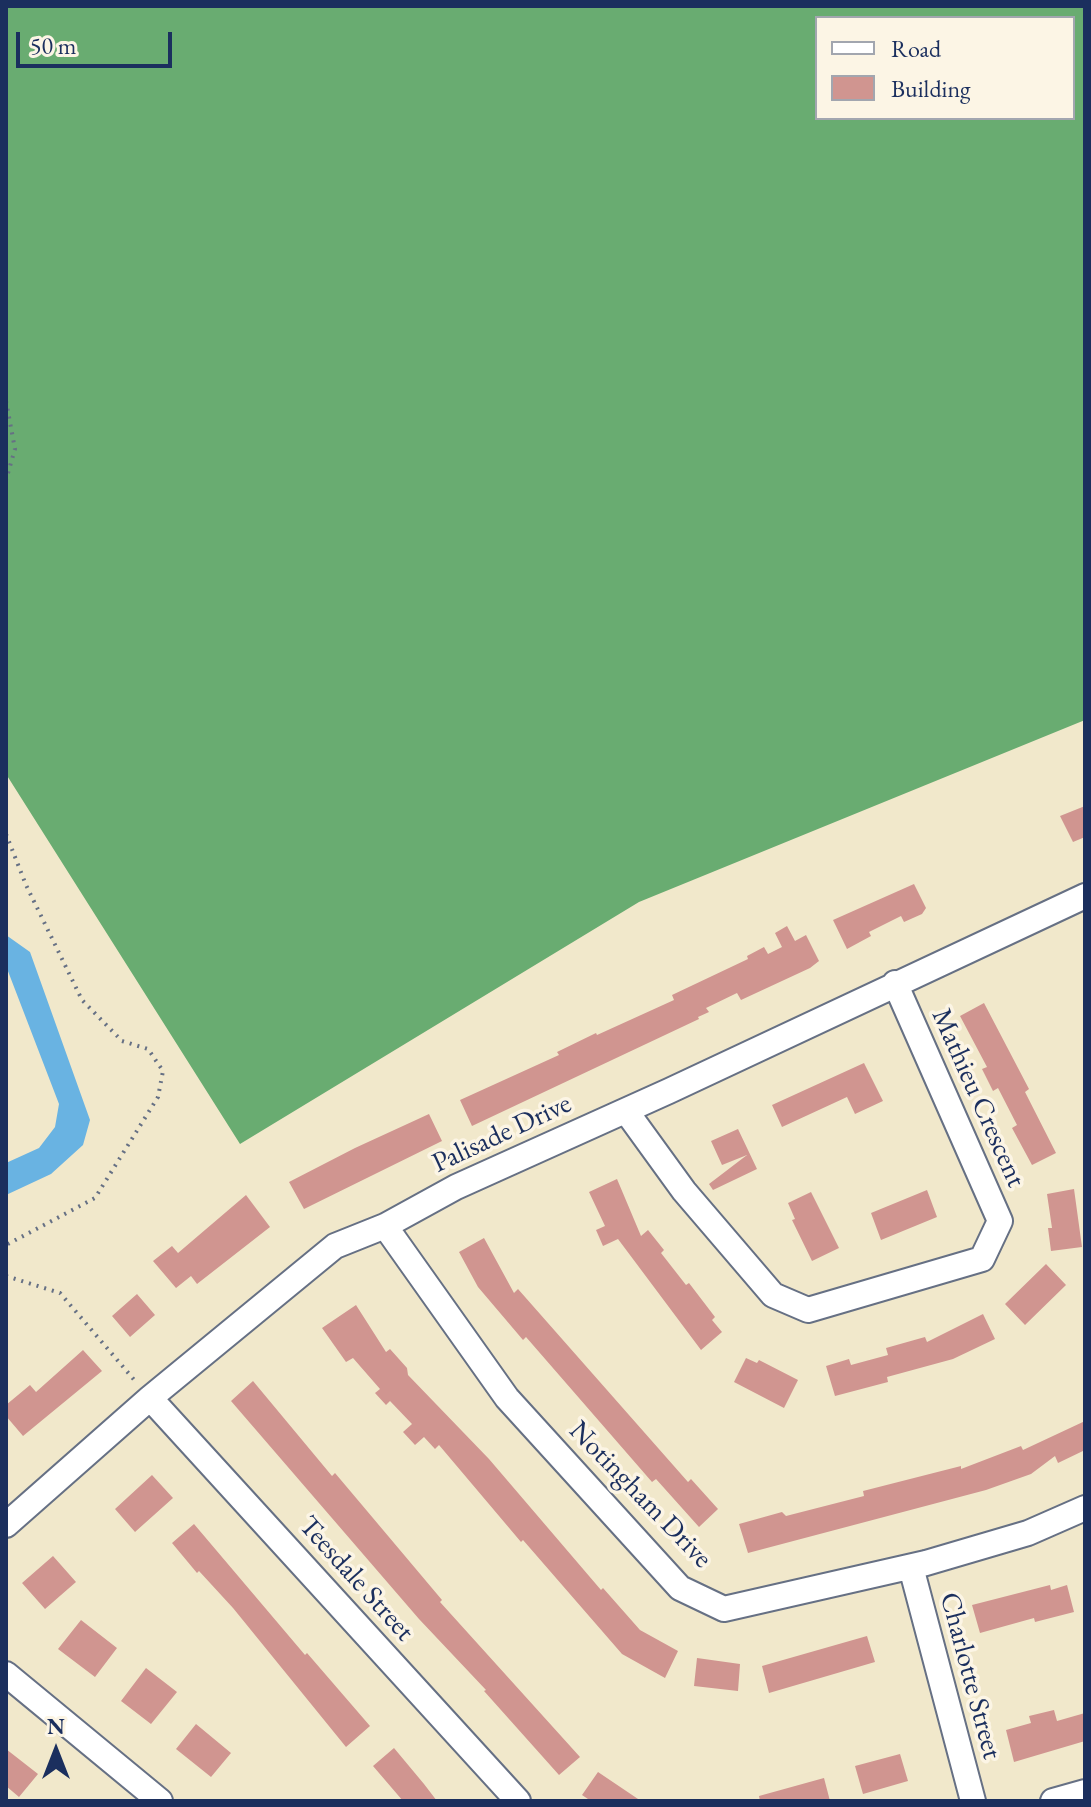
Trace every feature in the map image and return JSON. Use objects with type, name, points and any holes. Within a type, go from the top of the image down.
[{"type":"street","name":"Palisade Drive","points":[[6,1525],[150,1398],[335,1246],[385,1226],[456,1187],[626,1111],[1085,896]]},
{"type":"street","name":"Mathieu Crescent","points":[[626,1111],[684,1191],[773,1295],[808,1310],[982,1259],[1000,1221],[895,983]]},
{"type":"street","name":"Notingham Drive","points":[[385,1226],[507,1398],[680,1588],[724,1609],[911,1567],[1028,1533],[1085,1508]]},
{"type":"street","name":"Teesdale Street","points":[[150,1398],[518,1801]]},
{"type":"street","name":"Charlotte Street","points":[[911,1567],[973,1801]]},
{"type":"street","points":[[6,1674],[160,1801]]},
{"type":"street","points":[[1053,1801],[1085,1792]]},
{"type":"path","points":[[6,401],[15,449],[6,480]]},
{"type":"path","points":[[6,834],[26,885],[82,1000],[122,1041],[148,1049],[163,1071],[158,1097],[95,1198],[6,1245]]},
{"type":"path","points":[[6,1276],[60,1293],[150,1398]]},
{"type":"green space","points":[[6,6],[1085,6],[1085,720],[639,902],[240,1144],[6,774]]},
{"type":"water","points":[[6,935],[30,952],[90,1120],[83,1145],[51,1174],[6,1195],[6,1163],[39,1148],[55,1127],[59,1104],[6,966]]},
{"type":"building","points":[[1085,806],[1085,837],[1073,842],[1060,816]]},
{"type":"building","points":[[914,884],[926,908],[922,914],[904,922],[901,916],[869,932],[871,936],[847,949],[833,920]]},
{"type":"building","points":[[787,926],[795,941],[806,935],[819,961],[810,968],[741,1000],[737,993],[706,1008],[709,1012],[699,1019],[472,1126],[460,1100],[559,1055],[557,1052],[596,1033],[674,1000],[672,995],[748,959],[747,956],[764,947],[768,954],[782,947],[775,933]]},
{"type":"building","points":[[984,1003],[1029,1089],[1025,1092],[1056,1153],[1032,1165],[1012,1128],[1017,1125],[998,1088],[993,1091],[982,1069],[987,1067],[960,1016]]},
{"type":"building","points":[[864,1063],[883,1101],[855,1114],[847,1097],[782,1127],[772,1105]]},
{"type":"building","points":[[429,1114],[442,1141],[304,1209],[289,1182]]},
{"type":"building","points":[[738,1129],[757,1169],[713,1190],[709,1184],[747,1155],[722,1165],[711,1141]]},
{"type":"building","points":[[617,1179],[641,1236],[648,1230],[664,1250],[661,1253],[715,1317],[712,1320],[722,1332],[701,1350],[618,1239],[603,1246],[596,1230],[605,1226],[589,1192]]},
{"type":"building","points":[[1074,1189],[1082,1247],[1051,1251],[1048,1228],[1052,1228],[1047,1194]]},
{"type":"building","points":[[927,1190],[937,1217],[881,1240],[871,1213]]},
{"type":"building","points":[[811,1192],[839,1248],[812,1261],[792,1220],[795,1219],[788,1203]]},
{"type":"building","points":[[246,1195],[270,1227],[197,1284],[191,1276],[176,1288],[153,1261],[172,1246],[178,1253]]},
{"type":"building","points":[[484,1238],[514,1293],[518,1289],[688,1482],[691,1479],[718,1509],[699,1527],[656,1479],[652,1482],[526,1337],[523,1340],[478,1287],[459,1252]]},
{"type":"building","points":[[1046,1264],[1066,1285],[1025,1325],[1005,1304]]},
{"type":"building","points":[[137,1294],[155,1315],[130,1337],[112,1316]]},
{"type":"building","points":[[356,1305],[386,1352],[390,1349],[407,1368],[408,1375],[489,1459],[601,1590],[603,1588],[640,1630],[678,1651],[665,1678],[622,1654],[439,1445],[435,1449],[424,1437],[415,1445],[403,1432],[412,1424],[390,1401],[386,1405],[375,1393],[380,1389],[353,1358],[346,1362],[322,1328]]},
{"type":"building","points":[[983,1314],[995,1339],[953,1359],[887,1377],[888,1382],[835,1396],[826,1366],[849,1359],[851,1365],[888,1355],[886,1348],[925,1337],[927,1342]]},
{"type":"building","points":[[83,1350],[102,1371],[23,1436],[6,1416],[6,1405],[30,1385],[36,1392]]},
{"type":"building","points":[[746,1358],[757,1363],[759,1360],[798,1380],[784,1408],[734,1382]]},
{"type":"building","points":[[253,1381],[332,1476],[335,1473],[442,1600],[440,1602],[580,1757],[559,1775],[231,1401]]},
{"type":"building","points":[[1085,1421],[1085,1450],[1058,1463],[1055,1456],[1031,1474],[986,1490],[748,1553],[739,1524],[782,1512],[786,1516],[864,1496],[863,1491],[961,1466],[961,1469],[1021,1446],[1023,1450]]},
{"type":"building","points":[[152,1475],[173,1498],[135,1532],[115,1509]]},
{"type":"building","points":[[194,1524],[370,1726],[346,1747],[233,1608],[172,1543]]},
{"type":"building","points":[[53,1556],[76,1582],[45,1609],[22,1583]]},
{"type":"building","points":[[1050,1585],[1051,1590],[1067,1585],[1074,1612],[1035,1622],[1034,1618],[980,1633],[972,1605]]},
{"type":"building","points":[[81,1620],[117,1648],[95,1677],[58,1649]]},
{"type":"building","points":[[867,1636],[875,1662],[769,1693],[762,1666]]},
{"type":"building","points":[[697,1658],[740,1664],[738,1691],[694,1686]]},
{"type":"building","points":[[146,1668],[177,1692],[151,1724],[121,1701]]},
{"type":"building","points":[[1054,1710],[1057,1721],[1085,1713],[1085,1741],[1014,1762],[1006,1730],[1031,1723],[1029,1716]]},
{"type":"building","points":[[196,1724],[231,1753],[211,1777],[176,1749]]},
{"type":"building","points":[[394,1748],[437,1801],[403,1801],[373,1766]]},
{"type":"building","points":[[6,1749],[38,1774],[19,1797],[6,1786]]},
{"type":"building","points":[[900,1754],[908,1781],[863,1794],[855,1766]]},
{"type":"building","points":[[598,1772],[641,1801],[591,1801],[582,1795]]},
{"type":"building","points":[[824,1778],[830,1801],[760,1801],[759,1796]]}]
